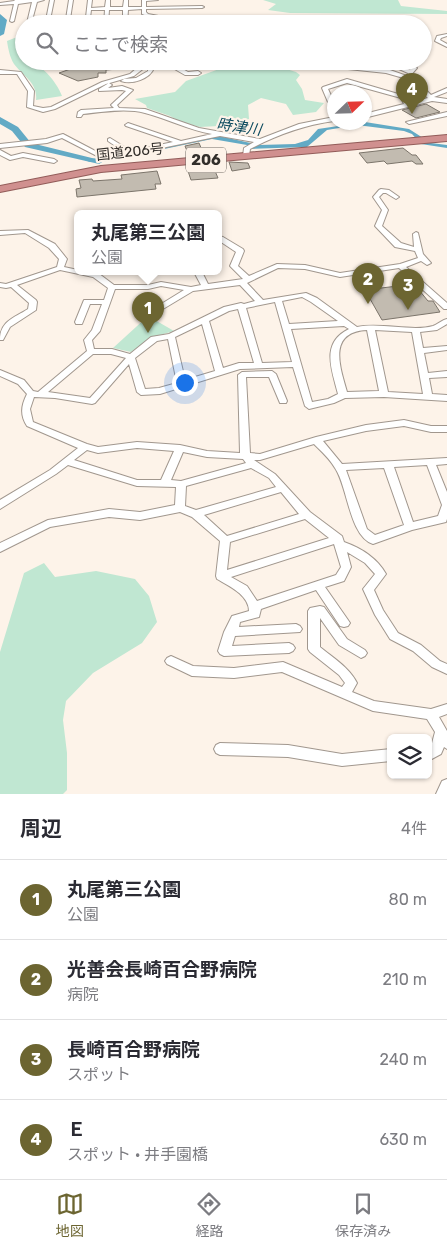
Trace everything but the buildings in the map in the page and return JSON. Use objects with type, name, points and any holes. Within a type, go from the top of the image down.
[{"type":"highway","name":"国道206号","points":[[0,189],[101,169],[246,152],[447,138]]},
{"type":"street","points":[[31,15],[34,0]]},
{"type":"street","points":[[0,4],[42,0]]},
{"type":"street","points":[[49,15],[52,0]]},
{"type":"street","points":[[69,15],[71,0]]},
{"type":"street","points":[[88,15],[90,0]]},
{"type":"street","points":[[107,15],[108,0]]},
{"type":"street","points":[[126,0],[126,15]]},
{"type":"street","points":[[147,15],[144,14],[144,0],[156,0]]},
{"type":"street","points":[[168,0],[169,14]]},
{"type":"street","points":[[181,0],[183,15]]},
{"type":"street","points":[[12,21],[16,2]]},
{"type":"street","points":[[89,9],[202,7]]},
{"type":"street","points":[[447,35],[439,37],[438,41],[447,46]]},
{"type":"street","points":[[136,73],[139,70]]},
{"type":"street","points":[[3,72],[19,73],[31,91],[30,107],[43,110],[55,108],[75,96],[104,83],[143,70]]},
{"type":"street","points":[[117,109],[114,105],[130,90],[101,90],[111,84],[139,79],[151,70]]},
{"type":"street","points":[[179,70],[186,75],[198,74]]},
{"type":"street","points":[[377,70],[409,75]]},
{"type":"street","points":[[401,70],[409,75],[412,84],[431,98],[447,102]]},
{"type":"street","points":[[409,75],[413,70]]},
{"type":"street","points":[[335,85],[347,81],[361,85]]},
{"type":"street","points":[[372,88],[403,97],[407,104]]},
{"type":"street","points":[[372,114],[431,98],[447,90]]},
{"type":"street","points":[[79,116],[84,111],[117,109],[154,114],[218,134],[259,141]]},
{"type":"street","points":[[409,122],[447,114]]},
{"type":"street","points":[[246,152],[259,141],[310,123],[327,120]]},
{"type":"street","points":[[128,125],[179,142]]},
{"type":"street","points":[[0,146],[63,136],[103,157],[218,134]]},
{"type":"street","points":[[110,140],[130,153]]},
{"type":"street","points":[[0,152],[10,158],[23,155],[54,161]]},
{"type":"street","points":[[396,197],[387,191],[381,191],[376,197],[385,210],[378,226],[398,245],[418,250]]},
{"type":"street","points":[[0,233],[26,231],[52,246],[64,259],[60,268]]},
{"type":"street","points":[[95,275],[112,287],[148,287],[161,284],[191,289],[245,280],[278,266],[305,266],[340,275],[424,261],[418,250],[416,234]]},
{"type":"street","points":[[222,239],[240,250],[234,266],[260,302]]},
{"type":"street","points":[[400,266],[447,307]]},
{"type":"street","points":[[0,286],[12,284],[60,268],[74,271]]},
{"type":"street","points":[[200,275],[206,287]]},
{"type":"street","points":[[0,338],[7,326],[32,310],[33,302],[12,284]]},
{"type":"street","points":[[91,352],[88,340],[96,331],[112,287]]},
{"type":"street","points":[[148,316],[191,289]]},
{"type":"street","points":[[0,374],[21,382],[36,394],[92,401],[131,357],[154,339],[171,336],[227,309],[303,295],[314,300],[354,329]]},
{"type":"street","points":[[278,299],[309,406],[332,401],[343,395],[384,394],[447,398]]},
{"type":"street","points":[[79,322],[87,302],[106,302]]},
{"type":"street","points":[[242,305],[259,366]]},
{"type":"street","points":[[205,319],[220,373]]},
{"type":"street","points":[[343,395],[334,350],[341,337],[354,329],[434,328],[447,320]]},
{"type":"street","points":[[286,327],[346,323]]},
{"type":"street","points":[[371,328],[384,394]]},
{"type":"street","points":[[415,329],[428,397]]},
{"type":"street","points":[[171,336],[182,384]]},
{"type":"street","points":[[419,351],[447,348]]},
{"type":"street","points":[[131,357],[112,351],[91,352],[36,394],[26,406],[25,417],[30,424],[84,447],[98,450],[137,445],[180,448],[208,454],[260,457],[316,440],[366,428],[404,423],[431,429],[447,429]]},
{"type":"street","points":[[131,357],[141,392],[160,392],[239,366],[297,364]]},
{"type":"street","points":[[283,401],[272,374],[242,375],[245,455],[252,464],[272,476],[306,515],[339,542],[374,564],[381,574],[368,589],[379,612],[394,636],[417,648],[436,664],[447,669]]},
{"type":"street","points":[[425,376],[447,374]]},
{"type":"street","points":[[316,440],[340,467],[363,531],[373,540],[410,527],[442,519],[447,505],[431,462]]},
{"type":"street","points":[[0,505],[29,488],[84,447]]},
{"type":"street","points":[[165,483],[180,448]]},
{"type":"street","points":[[66,461],[137,482],[181,484],[252,464]]},
{"type":"street","points":[[340,467],[447,461]]},
{"type":"street","points":[[388,465],[410,527]]},
{"type":"street","points":[[180,508],[181,484]]},
{"type":"street","points":[[196,514],[283,488]]},
{"type":"street","points":[[0,548],[48,524],[109,513],[140,516],[180,508],[196,514],[225,540]]},
{"type":"street","points":[[225,540],[306,515]]},
{"type":"street","points":[[221,576],[225,540]]},
{"type":"street","points":[[221,576],[339,542]]},
{"type":"street","points":[[256,606],[340,578],[346,567],[339,542]]},
{"type":"street","points":[[221,576],[243,588],[256,606],[255,614],[236,620],[224,651],[289,648]]},
{"type":"street","points":[[318,585],[344,623]]},
{"type":"street","points":[[345,694],[351,683],[343,672],[314,649],[314,611],[320,610],[343,642],[361,653]]},
{"type":"street","points":[[230,632],[296,629]]},
{"type":"street","points":[[171,661],[192,671],[234,673],[283,667],[373,706],[432,714],[447,709]]},
{"type":"street","points":[[432,714],[447,743]]},
{"type":"street","points":[[432,753],[437,750],[441,731]]},
{"type":"street","points":[[220,749],[288,751],[342,760],[387,755]]},
{"type":"street","points":[[443,794],[447,785]]},
{"type":"green space","points":[[263,0],[398,0],[401,6],[447,11],[447,14],[290,13],[268,10],[276,4]]},
{"type":"green space","points":[[15,38],[15,65],[10,56],[7,41]]},
{"type":"green space","points":[[20,70],[44,70],[62,96],[36,100],[35,89]]},
{"type":"green space","points":[[216,70],[290,70],[300,75],[296,80],[302,89],[305,100],[324,103],[316,112],[293,115],[286,104],[261,98],[248,105],[249,119],[219,126],[200,127],[181,122],[147,108],[146,105],[135,99],[175,92],[186,81]]},
{"type":"green space","points":[[148,316],[174,331],[153,337],[131,352],[113,348]]},
{"type":"green space","points":[[44,563],[55,577],[96,571],[135,579],[149,596],[157,622],[142,643],[93,673],[66,701],[63,720],[67,753],[67,790],[63,794],[0,794],[0,652],[24,573]]},
{"type":"water","name":"時津川","points":[[372,123],[409,129],[431,143],[447,145],[447,148],[421,144],[412,134],[404,131],[372,127]]},
{"type":"water","name":"時津川","points":[[327,128],[327,130],[307,147],[250,149],[247,145],[212,139],[102,162],[90,162],[82,159],[110,158],[219,136],[259,145],[295,144],[308,140],[318,129]]},
{"type":"waterway","name":"時津川","points":[[0,16],[3,20],[0,34]]},
{"type":"waterway","name":"時津川","points":[[0,120],[15,129],[28,145],[99,161]]},
{"type":"place","name":"Ｅ","points":[[412,114]]},
{"type":"place","name":"光善会長崎百合野病院","points":[[368,304]]},
{"type":"place","name":"長崎百合野病院","points":[[408,310]]},
{"type":"place","name":"丸尾第三公園","points":[[148,333]]}]
